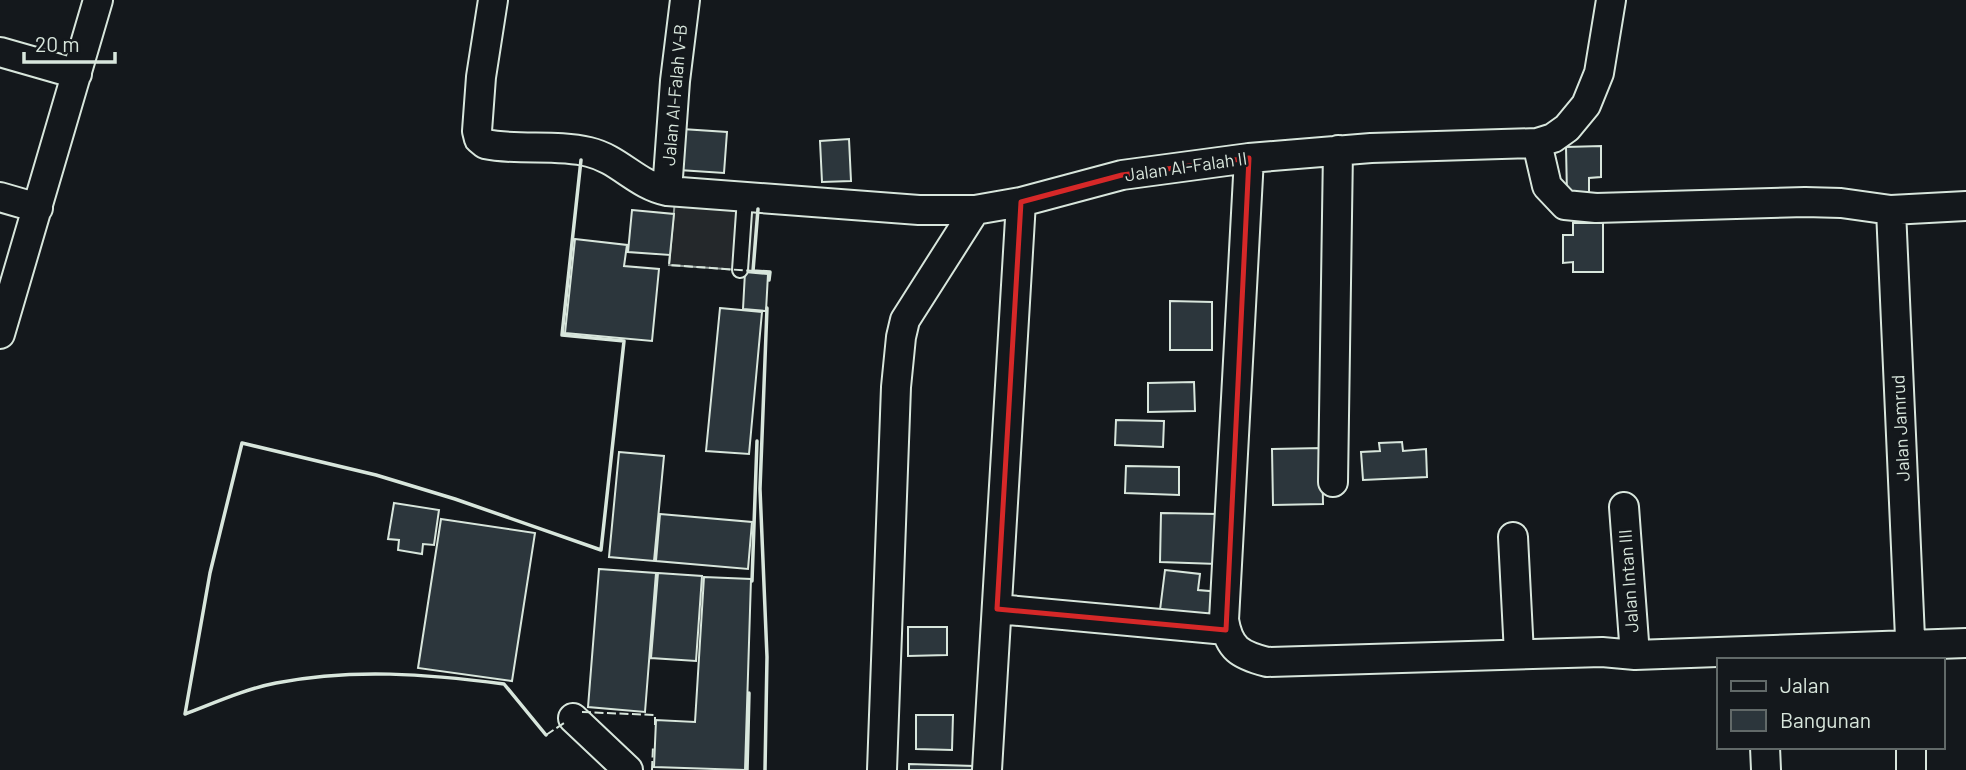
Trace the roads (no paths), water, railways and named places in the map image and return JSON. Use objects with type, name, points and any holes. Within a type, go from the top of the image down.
[{"type":"street","points":[[0,334],[98,0]]},
{"type":"street","name":"Jalan Al-Falah II","points":[[493,0],[481,77],[477,131],[481,142],[489,145],[588,151],[606,158],[646,185],[667,191],[919,210],[975,209],[1021,202],[1122,175],[1249,158],[1432,145],[1537,143],[1553,138],[1567,128],[1586,105],[1599,73],[1611,0]]},
{"type":"street","name":"Jalan Al-Falah V-B","points":[[667,191],[675,81],[685,0]]},
{"type":"street","points":[[0,52],[76,74]]},
{"type":"street","points":[[1537,143],[1546,186],[1565,205],[1596,208],[1841,202],[1891,210],[1966,206]]},
{"type":"street","points":[[1333,482],[1338,150]]},
{"type":"street","points":[[1249,158],[1224,620],[1233,647],[1247,657],[1268,662],[1602,652],[1634,655],[1911,653],[1966,643]]},
{"type":"street","points":[[0,197],[37,208]]},
{"type":"street","points":[[988,770],[1021,202]]},
{"type":"street","points":[[882,770],[901,337],[905,320],[975,209]]},
{"type":"street","name":"Jalan Jamrud","points":[[1891,210],[1911,653]]},
{"type":"street","name":"Jalan Intan III","points":[[1624,507],[1634,655]]},
{"type":"street","points":[[1513,537],[1519,654]]},
{"type":"street","points":[[997,608],[1226,630]]},
{"type":"street","points":[[573,718],[628,770]]},
{"type":"street","points":[[1765,749],[1766,770]]},
{"type":"street","points":[[1911,749],[1911,770]]},
{"type":"lane","points":[[740,270],[745,198]]}]
